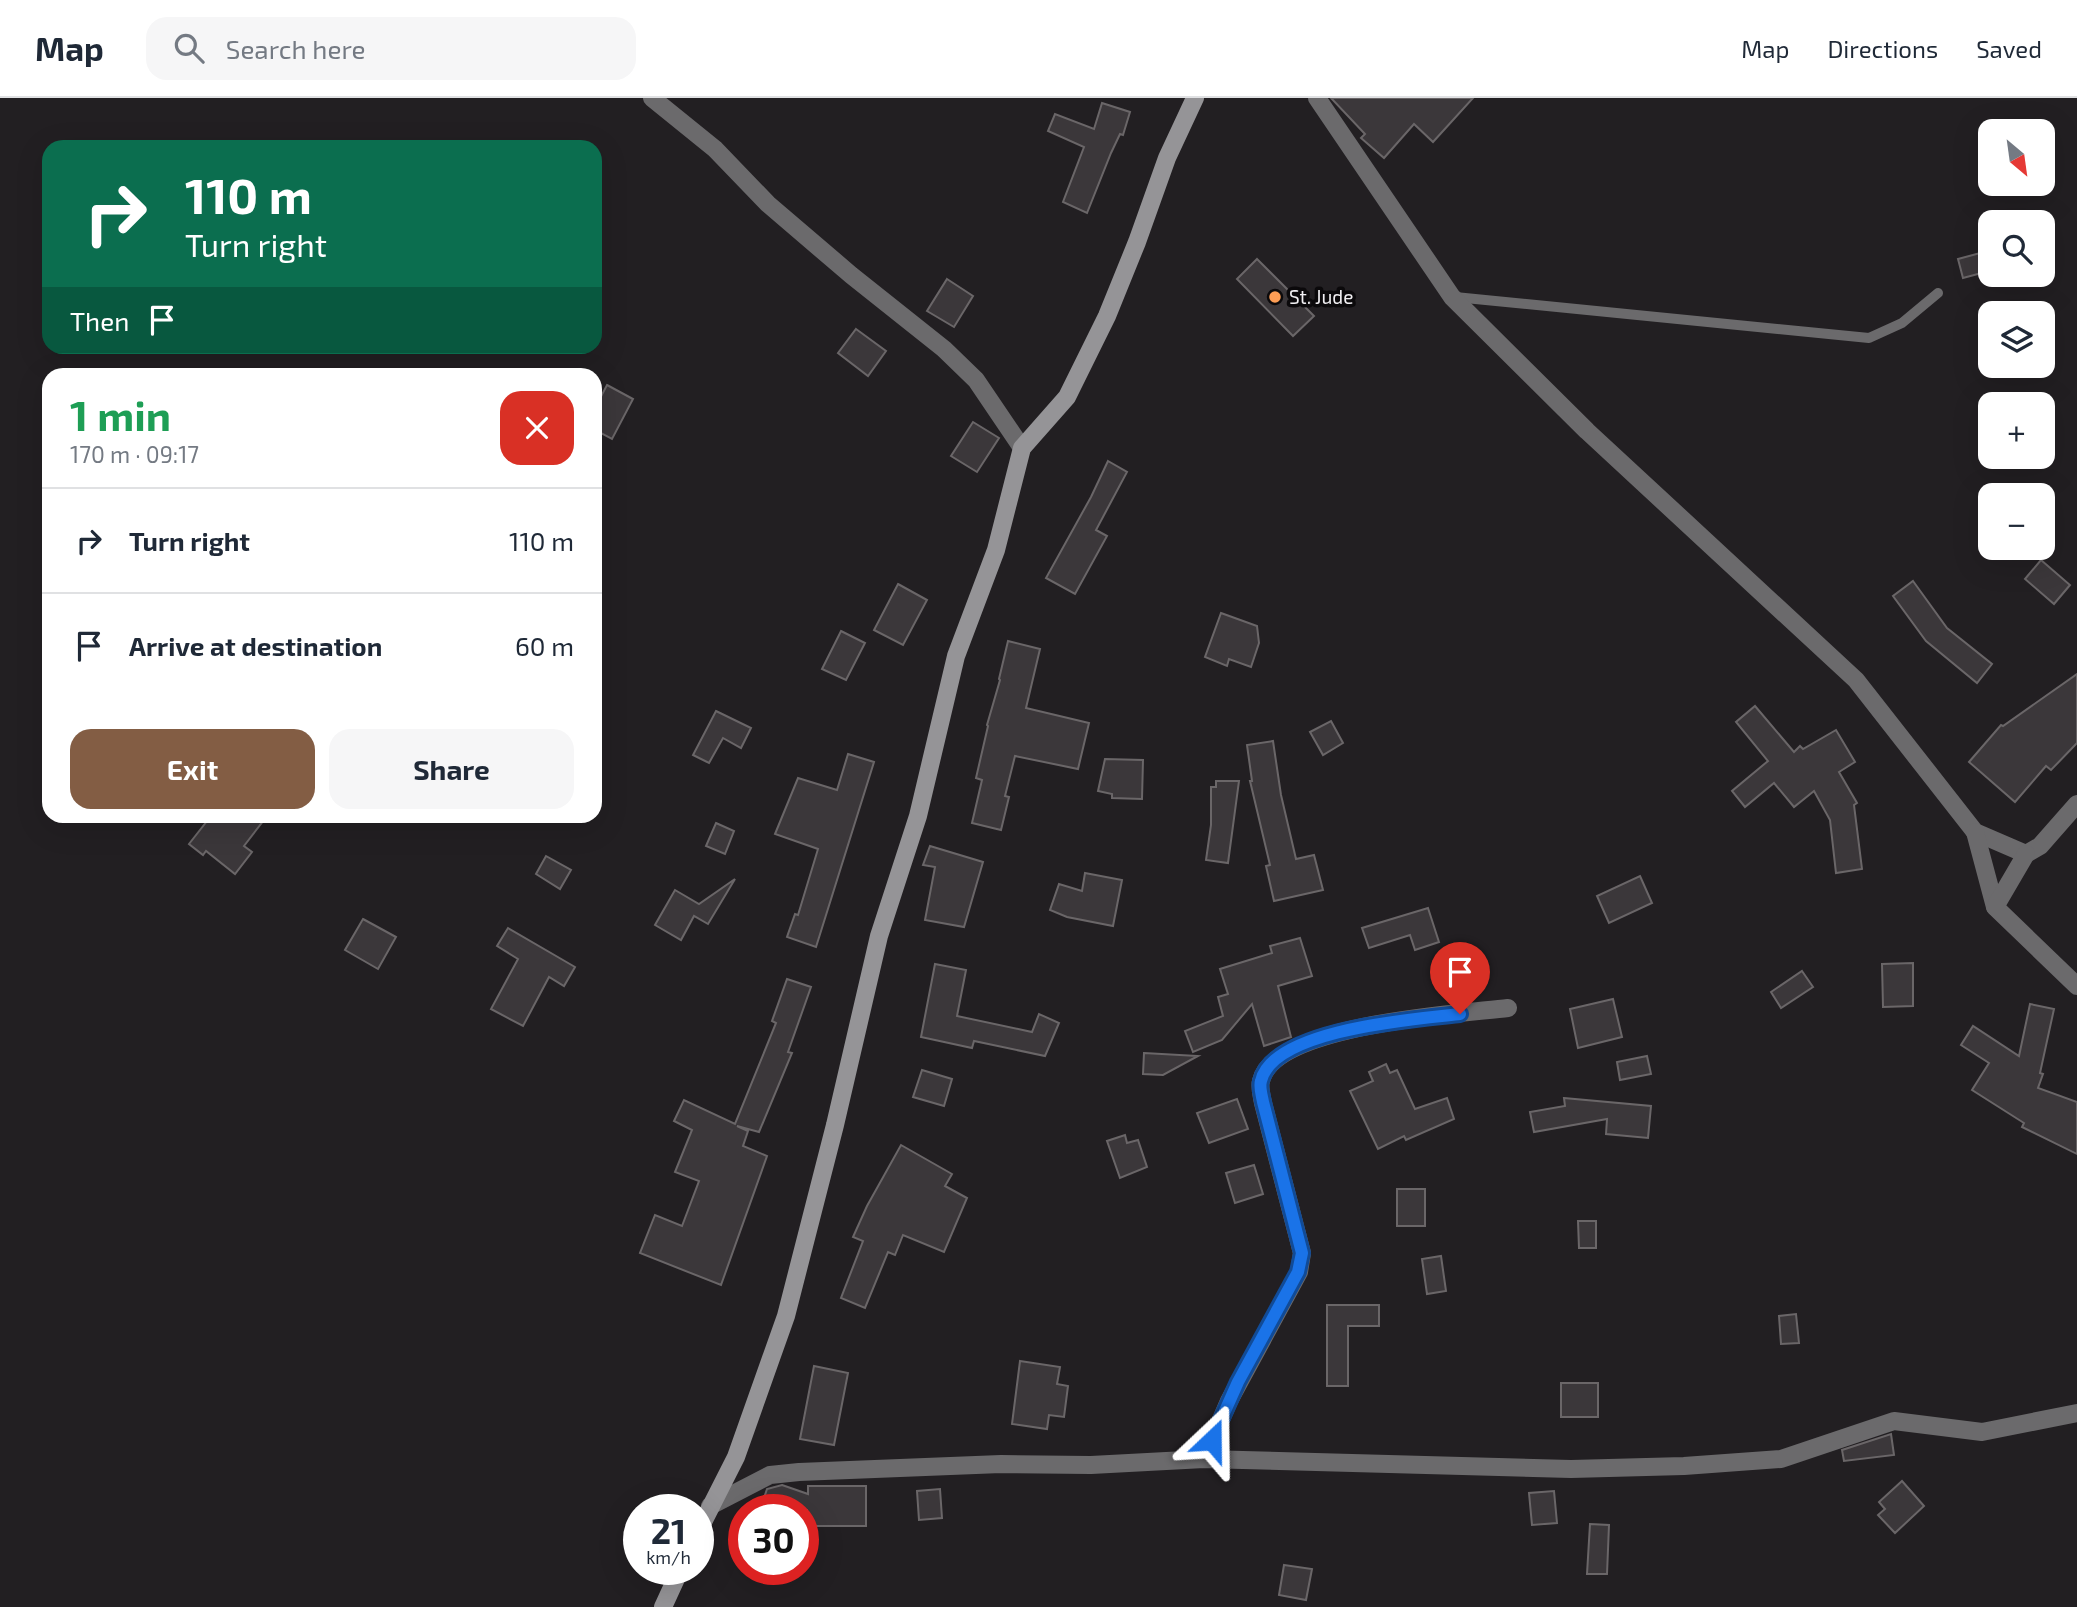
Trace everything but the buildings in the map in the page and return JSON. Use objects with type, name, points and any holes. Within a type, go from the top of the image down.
[{"type":"main road","points":[[714,1498],[736,1457],[786,1316],[835,1125],[879,936],[918,816],[956,656],[996,550],[1022,449],[1068,397],[1107,316],[1167,158],[1195,98]]},
{"type":"main road","points":[[663,1607],[673,1585]]},
{"type":"street","points":[[652,98],[715,149],[768,204],[944,349],[976,380],[1022,449]]},
{"type":"street","points":[[1317,98],[1452,297],[1587,431],[1856,680],[1975,832],[1995,907],[2077,986]]},
{"type":"street","points":[[1995,907],[2026,855],[2040,846],[2077,804]]},
{"type":"street","points":[[1975,832],[2026,855]]},
{"type":"street","points":[[1204,1459],[1229,1401],[1298,1272],[1302,1253],[1263,1102],[1261,1081],[1273,1061],[1324,1035],[1365,1026],[1508,1008]]},
{"type":"street","points":[[714,1504],[769,1475],[1001,1464],[1091,1465],[1204,1459],[1571,1469],[1684,1466],[1781,1459],[1894,1421],[1982,1432],[2077,1413]]},
{"type":"lane","points":[[1452,297],[1869,338],[1902,323],[1938,293]]},
{"type":"place","name":"St. Jude","points":[[1275,297]]},
{"type":"route","points":[[1212,1440],[1238,1382],[1298,1272],[1302,1253],[1263,1102],[1261,1081],[1273,1061],[1324,1035],[1365,1026],[1460,1014]]}]
